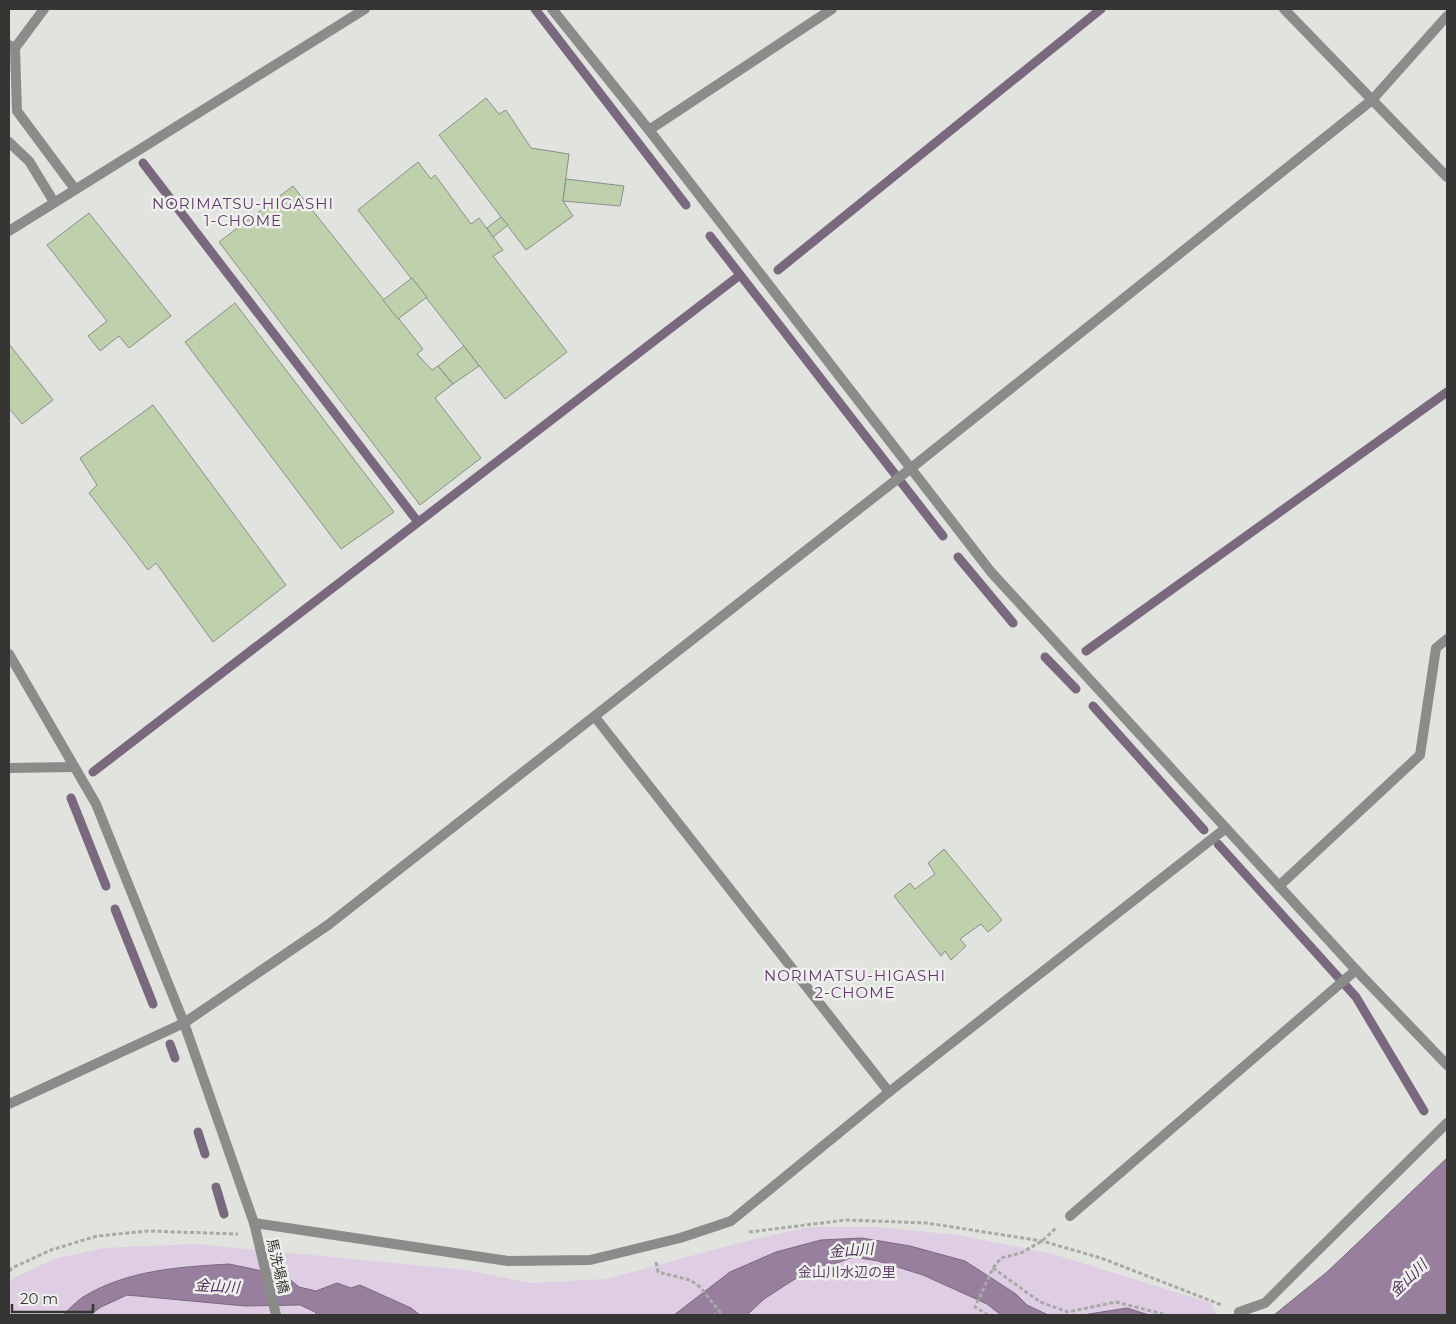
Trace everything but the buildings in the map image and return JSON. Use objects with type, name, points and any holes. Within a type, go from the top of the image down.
[{"type":"street","points":[[44,9],[12,47],[17,111],[75,189]]},
{"type":"street","points":[[9,231],[366,9]]},
{"type":"street","points":[[552,9],[649,130],[991,572],[1356,970],[1447,1065]]},
{"type":"street","points":[[649,130],[832,9]]},
{"type":"street","points":[[1284,9],[1447,177]]},
{"type":"street","points":[[9,1104],[184,1022],[328,925],[885,488],[1372,100],[1447,16]]},
{"type":"street","points":[[9,142],[29,161],[54,202]]},
{"type":"street","points":[[1279,886],[1420,755],[1436,648],[1447,639]]},
{"type":"street","name":"馬洗場橋","points":[[9,654],[96,804],[184,1022],[254,1223],[276,1315]]},
{"type":"street","points":[[595,717],[889,1092]]},
{"type":"street","points":[[9,768],[74,767]]},
{"type":"street","points":[[254,1223],[508,1261],[590,1260],[680,1238],[731,1221],[889,1092],[1226,828]]},
{"type":"street","points":[[1070,1216],[1356,970]]},
{"type":"street","points":[[1239,1312],[1265,1303],[1447,1123]]},
{"type":"path","points":[[988,1315],[975,1307],[993,1268],[1001,1258],[1020,1252],[1042,1241],[1101,1258],[1239,1312]]},
{"type":"path","points":[[655,1259],[658,1272],[690,1280],[700,1287],[720,1312],[714,1315]]},
{"type":"path","points":[[993,1268],[1040,1302],[1068,1312],[1116,1302],[1167,1315]]},
{"type":"green space","name":"金山川水辺の里","points":[[809,1227],[878,1227],[958,1235],[1053,1254],[1211,1303],[1217,1315],[9,1315],[9,1283],[15,1277],[54,1259],[103,1248],[197,1244],[467,1270],[530,1283],[606,1279],[742,1242]]},
{"type":"water","name":"金山川","points":[[1447,1158],[1447,1315],[1274,1315],[1327,1272]]},
{"type":"water","name":"金山川","points":[[862,1238],[910,1246],[965,1261],[1016,1294],[1027,1305],[1048,1315],[1001,1315],[987,1304],[923,1275],[878,1261],[853,1257],[795,1279],[764,1299],[747,1315],[674,1315],[730,1272],[776,1252],[821,1240]]},
{"type":"water","name":"金山川","points":[[229,1264],[286,1276],[299,1287],[316,1291],[337,1283],[351,1288],[360,1285],[411,1308],[420,1315],[317,1315],[315,1312],[300,1305],[245,1306],[127,1295],[101,1307],[90,1315],[63,1315],[83,1297],[100,1288],[135,1275],[172,1269]]},
{"type":"water","points":[[1127,1308],[1149,1315],[1083,1315],[1089,1314]]},
{"type":"waterway","points":[[535,9],[686,205]]},
{"type":"waterway","points":[[778,270],[1101,9]]},
{"type":"waterway","points":[[143,163],[418,522]]},
{"type":"waterway","points":[[710,236],[943,536]]},
{"type":"waterway","points":[[93,772],[740,275]]},
{"type":"waterway","points":[[1086,651],[1447,392]]},
{"type":"waterway","points":[[958,557],[1013,623]]},
{"type":"waterway","points":[[1045,657],[1076,689]]},
{"type":"waterway","points":[[1093,706],[1204,830]]},
{"type":"waterway","points":[[71,798],[106,886]]},
{"type":"waterway","points":[[1218,844],[1356,997],[1424,1111]]},
{"type":"waterway","points":[[115,909],[153,1004]]},
{"type":"waterway","points":[[170,1044],[175,1058]]},
{"type":"waterway","points":[[198,1132],[205,1154]]},
{"type":"waterway","points":[[216,1187],[224,1214]]},
{"type":"district","name":"NORIMATSU-HIGASHI 1-CHOME","points":[[243,212]]},
{"type":"district","name":"NORIMATSU-HIGASHI 2-CHOME","points":[[855,984]]}]
